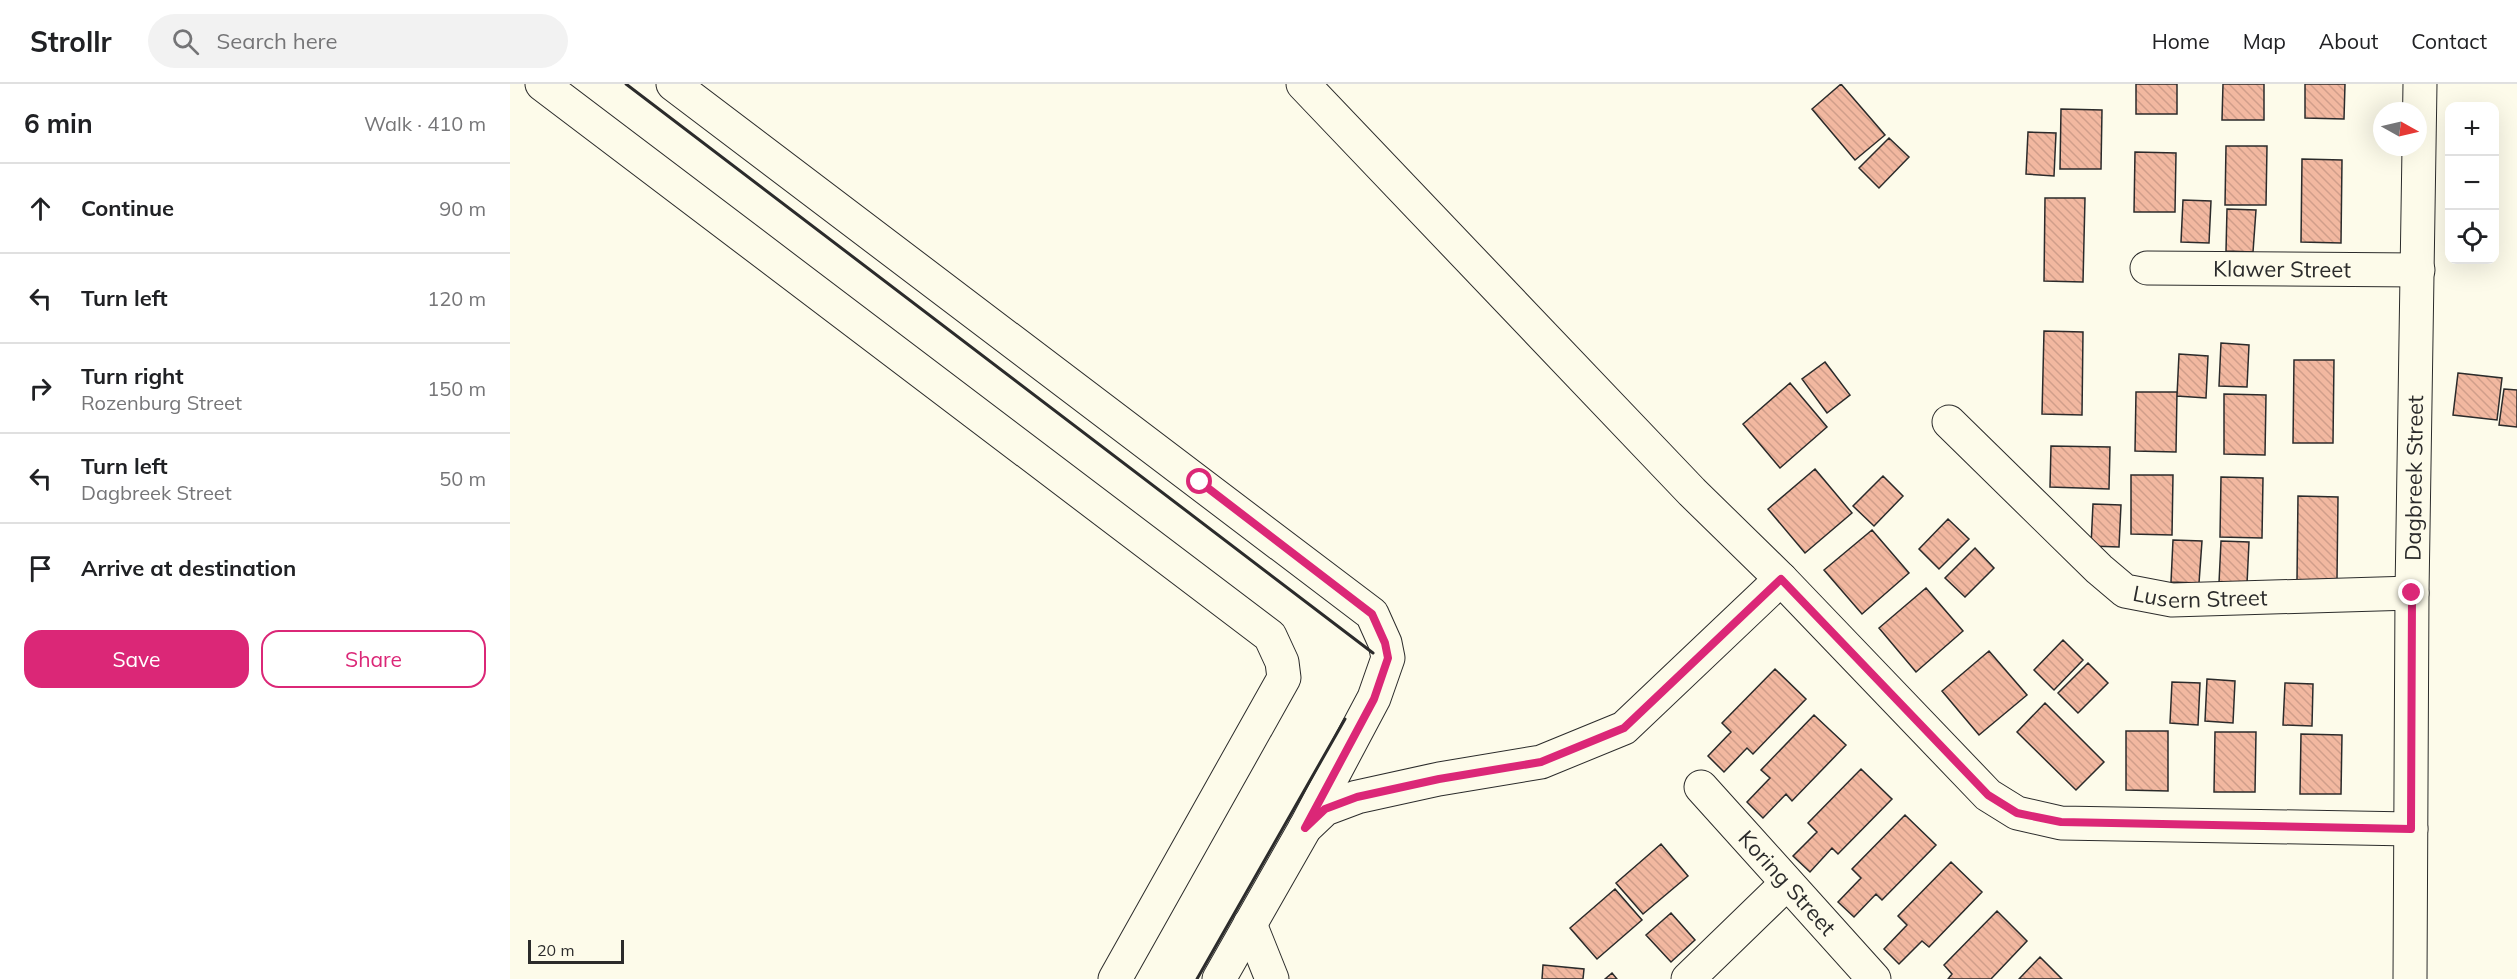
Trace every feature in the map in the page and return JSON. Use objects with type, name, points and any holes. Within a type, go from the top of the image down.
[{"type":"street","points":[[542,84],[1270,636],[1282,662],[1284,678],[1115,979]]},
{"type":"street","points":[[674,84],[1372,614],[1385,643],[1388,658],[1374,699],[1305,828],[1219,979]]},
{"type":"street","points":[[1303,84],[1692,492],[1781,579],[1988,795],[2017,813],[2061,822],[2411,829]]},
{"type":"street","name":"Dagbreek Street","points":[[2410,979],[2412,593],[2420,84]]},
{"type":"street","name":"Klawer Street","points":[[2147,268],[2418,270]]},
{"type":"street","name":"Lusern Street","points":[[1949,422],[2099,569],[2125,591],[2172,600],[2412,593]]},
{"type":"street","points":[[1305,828],[1325,809],[1357,797],[1439,779],[1541,762],[1624,728],[1781,579]]},
{"type":"street","name":"Koring Street","points":[[1701,787],[1874,979]]},
{"type":"street","points":[[1688,979],[1786,884]]},
{"type":"street","points":[[1250,924],[1272,979]]},
{"type":"building","points":[[1841,84],[1885,135],[1855,160],[1812,109]]},
{"type":"building","points":[[2136,84],[2177,84],[2177,114],[2136,114]]},
{"type":"building","points":[[2223,84],[2264,84],[2264,120],[2222,120]]},
{"type":"building","points":[[2305,84],[2345,84],[2344,119],[2305,118]]},
{"type":"building","points":[[2061,109],[2102,110],[2101,169],[2060,169]]},
{"type":"building","points":[[2028,132],[2056,133],[2054,176],[2026,174]]},
{"type":"building","points":[[1889,138],[1909,157],[1879,188],[1859,168]]},
{"type":"building","points":[[2226,146],[2267,146],[2266,205],[2225,205]]},
{"type":"building","points":[[2135,152],[2176,153],[2175,212],[2134,212]]},
{"type":"building","points":[[2302,159],[2342,160],[2341,243],[2301,242]]},
{"type":"building","points":[[2045,198],[2085,198],[2083,282],[2044,281]]},
{"type":"building","points":[[2183,200],[2211,201],[2209,243],[2181,242]]},
{"type":"building","points":[[2227,209],[2256,210],[2253,252],[2226,251]]},
{"type":"building","points":[[2044,331],[2083,332],[2082,415],[2042,414]]},
{"type":"building","points":[[2221,343],[2249,345],[2247,387],[2219,386]]},
{"type":"building","points":[[2179,354],[2208,356],[2206,398],[2177,396]]},
{"type":"building","points":[[2294,360],[2334,360],[2333,443],[2293,443]]},
{"type":"building","points":[[1825,362],[1850,395],[1827,413],[1802,379]]},
{"type":"building","points":[[2458,373],[2502,378],[2497,420],[2453,415]]},
{"type":"building","points":[[1790,383],[1827,427],[1780,468],[1743,424]]},
{"type":"building","points":[[2504,389],[2517,390],[2517,427],[2499,425]]},
{"type":"building","points":[[2136,392],[2177,392],[2176,452],[2135,451]]},
{"type":"building","points":[[2224,394],[2266,395],[2265,455],[2224,454]]},
{"type":"building","points":[[2051,446],[2110,447],[2109,489],[2050,487]]},
{"type":"building","points":[[1815,469],[1852,513],[1805,553],[1768,509]]},
{"type":"building","points":[[2131,475],[2173,475],[2172,535],[2131,534]]},
{"type":"building","points":[[1883,476],[1903,496],[1874,526],[1853,506]]},
{"type":"building","points":[[2221,477],[2263,478],[2262,538],[2220,537]]},
{"type":"building","points":[[2298,496],[2338,497],[2337,580],[2297,580]]},
{"type":"building","points":[[2093,504],[2121,505],[2119,547],[2091,546]]},
{"type":"building","points":[[1948,519],[1969,539],[1939,569],[1919,549]]},
{"type":"building","points":[[1872,530],[1909,573],[1862,614],[1824,570]]},
{"type":"building","points":[[2173,540],[2202,541],[2199,583],[2171,582]]},
{"type":"building","points":[[2221,541],[2249,542],[2247,584],[2219,583]]},
{"type":"building","points":[[1975,548],[1994,568],[1965,597],[1945,578]]},
{"type":"building","points":[[1926,588],[1963,631],[1916,672],[1879,628]]},
{"type":"building","points":[[2063,640],[2083,660],[2054,690],[2034,670]]},
{"type":"building","points":[[1989,651],[2027,695],[1979,735],[1942,691]]},
{"type":"building","points":[[2088,663],[2108,683],[2078,713],[2058,693]]},
{"type":"building","points":[[1775,669],[1806,699],[1753,754],[1747,748],[1724,772],[1708,756],[1731,732],[1722,723]]},
{"type":"building","points":[[2207,679],[2235,681],[2233,723],[2205,721]]},
{"type":"building","points":[[2172,682],[2200,683],[2198,725],[2170,723]]},
{"type":"building","points":[[2285,683],[2313,684],[2312,726],[2283,725]]},
{"type":"building","points":[[2045,703],[2104,762],[2076,790],[2017,732]]},
{"type":"building","points":[[1814,715],[1846,745],[1792,801],[1786,794],[1763,818],[1747,802],[1770,778],[1761,770]]},
{"type":"building","points":[[2126,731],[2168,731],[2168,791],[2126,790]]},
{"type":"building","points":[[2215,732],[2256,732],[2255,792],[2214,792]]},
{"type":"building","points":[[2301,734],[2342,735],[2341,794],[2300,794]]},
{"type":"building","points":[[1861,769],[1892,799],[1838,854],[1832,848],[1810,872],[1793,856],[1817,832],[1808,823]]},
{"type":"building","points":[[1905,815],[1936,845],[1882,900],[1876,894],[1854,917],[1838,902],[1861,878],[1852,869]]},
{"type":"building","points":[[1661,844],[1688,876],[1643,914],[1616,883]]},
{"type":"building","points":[[1951,862],[1982,892],[1929,947],[1922,941],[1899,964],[1884,949],[1907,925],[1898,916]]},
{"type":"building","points":[[1615,889],[1642,920],[1597,959],[1570,928]]},
{"type":"building","points":[[1997,911],[2027,941],[1991,979],[1948,979],[1952,974],[1944,965]]},
{"type":"building","points":[[1671,913],[1695,940],[1671,962],[1646,935]]},
{"type":"building","points":[[2040,957],[2062,979],[2019,979]]},
{"type":"building","points":[[1543,965],[1584,969],[1583,979],[1542,979]]},
{"type":"building","points":[[1612,973],[1617,979],[1605,979]]},
{"type":"wall","points":[[626,84],[1373,653]]},
{"type":"wall","points":[[1197,979],[1345,719]]},
{"type":"route","points":[[1200,482],[1372,614],[1385,643],[1388,658],[1374,699],[1305,828],[1325,809],[1357,797],[1439,779],[1541,762],[1624,728],[1781,579],[1988,795],[2017,813],[2061,822],[2411,829],[2412,593]]}]
